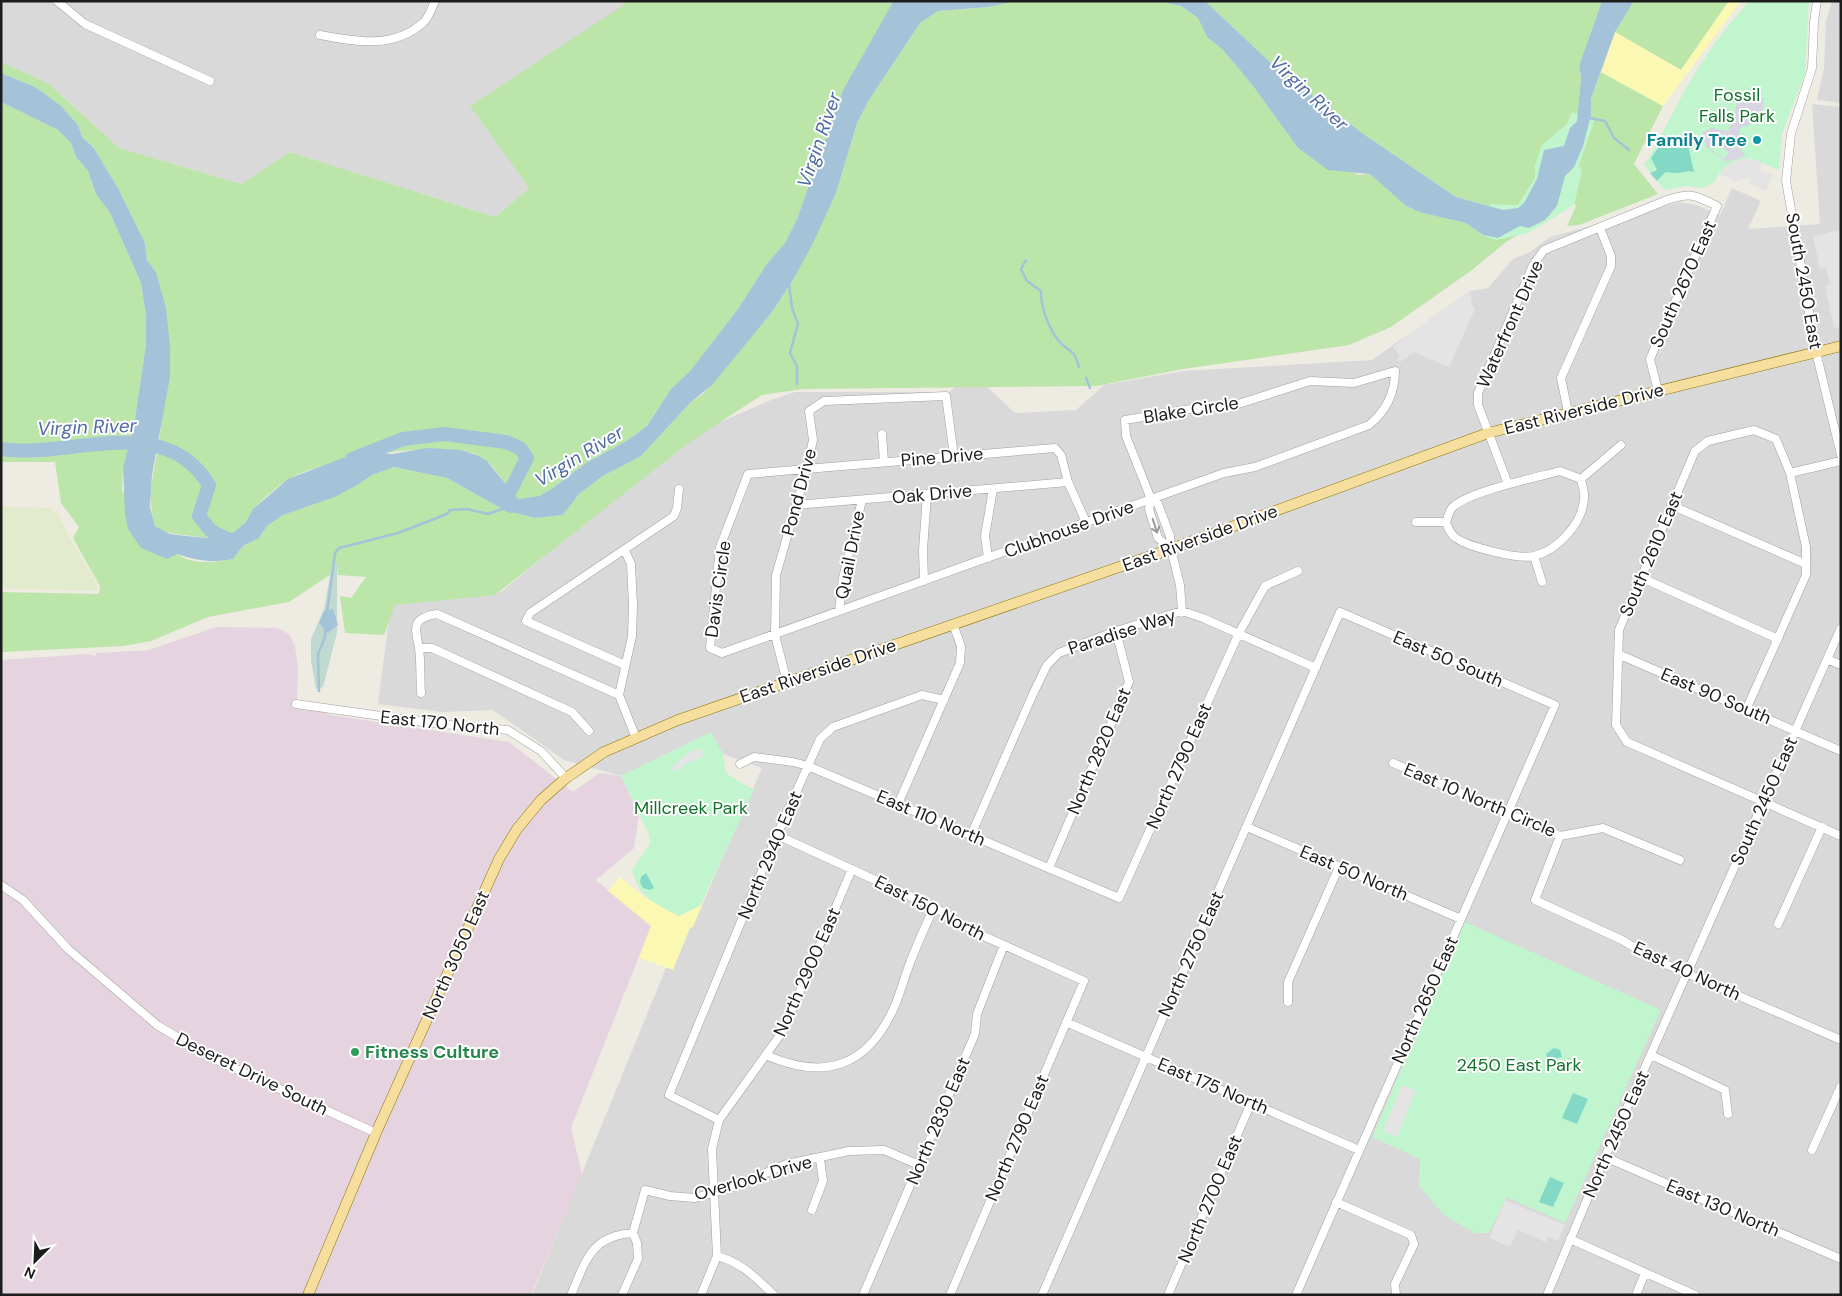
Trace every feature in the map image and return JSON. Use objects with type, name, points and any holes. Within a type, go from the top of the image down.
[{"type":"main road","name":"East Riverside Drive","points":[[570,775],[604,752],[678,720],[1171,549],[1488,433],[1841,346]]},
{"type":"main road","name":"North 3050 East","points":[[308,1295],[376,1133],[499,859],[517,829],[540,800],[570,775]]},
{"type":"street","points":[[57,1],[85,24],[210,81]]},
{"type":"street","points":[[320,35],[356,42],[395,40],[425,21],[435,1]]},
{"type":"street","name":"South 2450 East","points":[[1818,1],[1814,22],[1812,68],[1791,134],[1786,181],[1816,352],[1841,455]]},
{"type":"street","name":"Waterfront Drive","points":[[1508,484],[1478,405],[1478,393],[1533,265],[1544,250],[1685,194],[1694,195],[1717,206]]},
{"type":"street","name":"South 2670 East","points":[[1658,391],[1650,359],[1717,206]]},
{"type":"street","points":[[1568,412],[1561,378],[1611,266],[1611,256],[1600,228]]},
{"type":"street","name":"Clubhouse Drive","points":[[710,648],[722,653],[1224,473],[1255,466],[1369,425],[1382,415],[1395,385],[1395,371]]},
{"type":"street","name":"Blake Circle","points":[[1151,499],[1126,436],[1125,420],[1196,408],[1232,406],[1310,381],[1354,383],[1395,371]]},
{"type":"street","name":"Pond Drive","points":[[787,682],[775,635],[776,575],[808,468],[813,440],[809,411],[824,401],[946,396],[954,456]]},
{"type":"street","name":"South 2610 East","points":[[1764,802],[1627,742],[1616,725],[1619,630],[1695,451],[1708,441],[1754,430],[1776,440],[1790,474]]},
{"type":"street","points":[[882,434],[884,462]]},
{"type":"street","points":[[1581,479],[1621,445]]},
{"type":"street","name":"Pine Drive","points":[[748,474],[1055,448],[1061,455],[1068,482],[1086,522]]},
{"type":"street","points":[[1746,710],[1806,575],[1806,547],[1790,474],[1841,460]]},
{"type":"street","points":[[1560,471],[1581,479],[1584,498],[1579,516],[1559,542],[1534,556],[1511,555],[1463,541],[1450,532],[1446,522],[1451,508],[1460,502],[1508,484],[1560,471]]},
{"type":"street","name":"Davis Circle","points":[[710,648],[720,547],[748,474]]},
{"type":"street","name":"Oak Drive","points":[[796,505],[1068,482]]},
{"type":"street","points":[[625,666],[526,621],[530,614],[674,516],[679,489]]},
{"type":"street","points":[[988,558],[985,536],[993,489]]},
{"type":"street","points":[[924,581],[923,550],[927,494]]},
{"type":"street","points":[[1171,549],[1158,538],[1149,509],[1151,499],[1158,504],[1170,536],[1171,549],[1180,585],[1182,611]]},
{"type":"street","name":"Quail Drive","points":[[839,611],[843,578],[862,500]]},
{"type":"street","points":[[1671,505],[1806,564]]},
{"type":"street","points":[[1416,522],[1446,522]]},
{"type":"street","points":[[625,551],[631,564],[634,605],[632,636],[619,695],[636,738]]},
{"type":"street","points":[[1534,556],[1542,582]]},
{"type":"street","name":"North 2790 East","points":[[1119,898],[1240,633],[1265,586],[1298,570]]},
{"type":"street","points":[[1642,578],[1778,639]]},
{"type":"street","name":"Paradise Way","points":[[971,835],[1047,665],[1059,653],[1116,631],[1182,611],[1240,633],[1316,668]]},
{"type":"street","name":"North 2750 East","points":[[1042,1295],[1340,612]]},
{"type":"street","name":"East 50 South","points":[[1340,612],[1555,705]]},
{"type":"street","points":[[421,693],[419,648],[414,636],[416,628],[422,619],[437,614],[619,695]]},
{"type":"street","points":[[898,804],[960,663],[961,646],[953,624]]},
{"type":"street","name":"South 2450 East","points":[[1687,974],[1841,628]]},
{"type":"street","name":"North 2820 East","points":[[1049,868],[1129,682],[1116,631]]},
{"type":"street","points":[[419,648],[432,648],[572,712],[589,731]]},
{"type":"street","name":"East 90 South","points":[[1618,654],[1841,751]]},
{"type":"street","points":[[1827,659],[1841,665]]},
{"type":"street","name":"North 2940 East","points":[[719,1120],[669,1095],[777,835],[820,740],[833,727],[922,695],[944,700]]},
{"type":"street","name":"East 170 North","points":[[296,704],[414,721],[508,730],[541,751],[570,775]]},
{"type":"street","name":"North 2650 East","points":[[1296,1295],[1555,705]]},
{"type":"street","name":"East 110 North","points":[[740,764],[754,757],[808,766],[1119,898]]},
{"type":"street","name":"East 10 North Circle","points":[[1392,763],[1560,836],[1603,828],[1680,860]]},
{"type":"street","points":[[1764,802],[1841,836]]},
{"type":"street","name":"East 50 North","points":[[1247,827],[1460,919]]},
{"type":"street","points":[[1778,924],[1822,827]]},
{"type":"street","name":"East 150 North","points":[[777,835],[934,906],[979,934],[1084,981]]},
{"type":"street","name":"East 40 North","points":[[1560,836],[1534,900],[1622,940],[1654,959],[1841,1040]]},
{"type":"street","points":[[1288,1002],[1288,982],[1339,867]]},
{"type":"street","name":"North 2900 East","points":[[702,1295],[717,1256],[712,1149],[719,1120],[768,1056],[783,1031],[852,869]]},
{"type":"street","name":"Deseret Drive South","points":[[1,886],[23,900],[68,949],[157,1025],[214,1059],[376,1133]]},
{"type":"street","points":[[768,1056],[788,1065],[818,1068],[836,1066],[852,1059],[870,1045],[884,1028],[894,1008],[910,962],[934,906]]},
{"type":"street","name":"North 2830 East","points":[[863,1295],[975,1034],[977,1014],[1004,945]]},
{"type":"street","name":"North 2450 East","points":[[1547,1295],[1605,1157],[1687,974]]},
{"type":"street","name":"North 2790 East","points":[[950,1295],[1084,981]]},
{"type":"street","name":"East 175 North","points":[[1066,1022],[1359,1150]]},
{"type":"street","points":[[1651,1055],[1725,1090],[1728,1114]]},
{"type":"street","points":[[1812,1150],[1841,1086]]},
{"type":"street","name":"North 2700 East","points":[[1168,1295],[1251,1103]]},
{"type":"street","name":"Overlook Drive","points":[[633,1233],[645,1190],[670,1196],[695,1198],[733,1187],[788,1164],[849,1151],[884,1150],[919,1165]]},
{"type":"street","name":"East 130 North","points":[[1605,1157],[1841,1259]]},
{"type":"street","points":[[812,1210],[823,1181],[820,1158]]},
{"type":"street","points":[[1336,1202],[1411,1236],[1414,1244],[1395,1284],[1396,1295]]},
{"type":"street","points":[[571,1295],[586,1258],[595,1247],[606,1238],[617,1234],[633,1233],[637,1243],[638,1258],[622,1295]]},
{"type":"street","points":[[1570,1239],[1695,1295]]},
{"type":"street","points":[[717,1256],[731,1259],[749,1271],[774,1295]]},
{"type":"street","points":[[1636,1295],[1645,1273]]},
{"type":"shaded area","points":[[1,1],[624,1],[624,5],[529,188],[495,217],[290,152],[241,184],[119,148],[48,83],[1,62]]},
{"type":"shaded area","points":[[1016,1],[989,7],[938,11],[920,23],[869,100],[857,123],[836,193],[813,243],[793,280],[772,312],[712,385],[691,402],[641,456],[603,476],[579,494],[563,515],[535,518],[504,510],[447,478],[394,467],[372,475],[335,497],[283,515],[267,526],[259,538],[243,546],[233,559],[205,561],[177,554],[167,559],[141,548],[128,529],[125,515],[123,467],[134,425],[146,344],[146,316],[141,283],[110,213],[96,194],[88,171],[76,157],[71,143],[58,130],[1,102],[1,73],[35,87],[60,105],[78,125],[82,137],[93,147],[118,188],[145,243],[147,260],[156,272],[166,308],[170,347],[170,377],[152,475],[150,507],[155,526],[170,534],[212,538],[234,532],[245,523],[253,509],[288,479],[356,453],[367,451],[392,454],[427,448],[461,450],[487,461],[518,499],[539,496],[586,463],[628,440],[647,426],[671,389],[690,371],[738,309],[766,265],[785,243],[797,219],[843,90],[893,2]]},
{"type":"shaded area","points":[[1156,1],[1205,1],[1290,81],[1318,99],[1362,133],[1456,197],[1503,210],[1518,208],[1524,203],[1537,179],[1544,150],[1564,146],[1570,128],[1577,121],[1581,77],[1579,66],[1602,1],[1634,1],[1615,32],[1591,99],[1591,115],[1583,146],[1574,167],[1565,176],[1557,206],[1545,220],[1529,228],[1520,226],[1498,238],[1483,235],[1466,223],[1422,213],[1406,206],[1370,174],[1328,170],[1298,148],[1253,86],[1223,50],[1207,37],[1198,18],[1181,6]]},
{"type":"shaded area","points":[[1832,1],[1841,1],[1841,103],[1817,100],[1824,68],[1826,21]]},
{"type":"shaded area","points":[[1764,98],[1761,121],[1740,128],[1738,146],[1746,156],[1726,162],[1706,147],[1702,132],[1711,128],[1729,131],[1729,126],[1733,124],[1737,101]],"holes":[[[1714,141],[1729,153],[1724,159],[1709,148]]]},
{"type":"shaded area","points":[[1812,104],[1841,107],[1841,1295],[532,1295],[684,924],[703,903],[762,768],[723,754],[710,733],[621,776],[564,760],[493,710],[442,712],[378,704],[391,603],[501,592],[691,435],[771,400],[795,392],[949,392],[960,384],[983,383],[1015,413],[1076,410],[1104,385],[1184,371],[1372,360],[1470,291],[1488,288],[1513,259],[1530,252],[1550,237],[1680,202],[1696,205],[1720,215],[1732,188],[1761,201],[1748,229],[1820,224]]},
{"type":"shaded area","points":[[1665,138],[1674,143],[1688,145],[1694,172],[1666,172],[1657,181],[1650,173],[1657,170],[1651,158]]},
{"type":"shaded area","points":[[1744,158],[1762,162],[1760,170],[1773,174],[1766,191],[1749,184],[1750,177],[1735,181],[1719,174],[1731,163]]},
{"type":"shaded area","points":[[1841,230],[1841,327],[1834,328],[1825,286],[1830,284],[1826,268],[1820,269],[1813,236]]},
{"type":"shaded area","points":[[1470,292],[1472,305],[1475,309],[1449,367],[1414,352],[1400,362],[1397,359],[1400,356],[1393,347],[1425,322]]},
{"type":"shaded area","points":[[337,563],[337,633],[323,687],[316,689],[311,661],[311,639],[324,609],[332,565]]},
{"type":"shaded area","points":[[333,609],[338,625],[328,633],[319,623],[324,611]]},
{"type":"shaded area","points":[[216,627],[277,628],[289,634],[295,646],[298,668],[297,701],[330,715],[509,742],[573,792],[599,773],[621,776],[639,815],[634,848],[596,880],[651,926],[571,1128],[582,1174],[531,1295],[1,1295],[1,660],[85,654],[96,656],[96,653],[149,650]]},
{"type":"shaded area","points":[[702,749],[703,757],[685,764],[677,772],[671,768],[689,752]]},
{"type":"shaded area","points":[[646,873],[654,888],[650,890],[643,888],[640,882],[641,877]]},
{"type":"shaded area","points":[[1554,1048],[1560,1050],[1562,1057],[1548,1060],[1546,1054]]},
{"type":"shaded area","points":[[1402,1085],[1416,1091],[1397,1137],[1383,1131]]},
{"type":"shaded area","points":[[1573,1093],[1588,1099],[1577,1124],[1562,1118]]},
{"type":"shaded area","points":[[1550,1177],[1564,1183],[1553,1207],[1539,1202]]},
{"type":"shaded area","points":[[1505,1200],[1565,1225],[1558,1241],[1548,1237],[1545,1242],[1518,1230],[1510,1247],[1489,1238]]},
{"type":"green space","points":[[624,1],[894,1],[843,90],[797,219],[785,243],[766,265],[738,309],[690,371],[671,389],[647,426],[628,440],[586,463],[539,496],[518,499],[492,466],[481,457],[464,451],[441,449],[414,450],[356,458],[306,471],[289,479],[275,489],[255,508],[244,524],[233,532],[212,537],[198,537],[164,531],[155,526],[152,515],[151,494],[166,400],[161,292],[156,272],[147,260],[145,243],[118,188],[93,147],[82,137],[78,125],[60,105],[35,87],[1,73],[1,62],[48,83],[119,148],[241,184],[290,152],[495,217],[529,188],[470,106],[624,5]]},
{"type":"green space","points":[[1016,1],[1156,1],[1181,6],[1198,18],[1207,37],[1223,50],[1253,86],[1298,148],[1359,175],[1370,174],[1406,206],[1422,213],[1466,223],[1483,235],[1529,228],[1506,242],[1472,270],[1391,327],[1349,345],[1183,369],[1097,386],[803,389],[762,395],[691,441],[495,595],[395,605],[384,635],[345,633],[340,596],[351,598],[366,577],[338,575],[337,564],[332,565],[330,575],[289,602],[208,617],[151,641],[124,646],[1,652],[1,592],[99,594],[100,586],[73,538],[79,527],[61,503],[55,462],[1,462],[1,102],[58,130],[71,143],[76,157],[88,171],[96,194],[110,213],[141,283],[146,316],[146,344],[134,425],[123,467],[122,491],[176,553],[189,560],[219,561],[233,559],[243,546],[259,538],[267,526],[283,515],[335,497],[372,475],[394,467],[447,478],[504,510],[535,518],[563,515],[579,494],[603,476],[641,456],[691,402],[703,394],[772,312],[793,280],[836,193],[857,123],[869,100],[920,23],[938,11],[989,7]]},
{"type":"green space","points":[[1205,1],[1602,1],[1579,66],[1581,77],[1577,121],[1518,208],[1503,210],[1456,197],[1362,133],[1318,99],[1290,81]]},
{"type":"green space","points":[[1634,1],[1729,1],[1681,70],[1615,32]]},
{"type":"green space","name":"Fossil Falls Park","points":[[1749,1],[1809,1],[1805,74],[1782,134],[1779,170],[1752,159],[1731,163],[1721,171],[1713,183],[1702,188],[1684,186],[1665,190],[1644,165],[1700,65],[1718,39]]},
{"type":"green space","points":[[1601,72],[1663,106],[1634,164],[1658,194],[1579,225],[1567,226],[1576,206],[1570,195],[1574,167],[1591,115],[1591,100]]},
{"type":"green space","points":[[1572,112],[1595,119],[1579,165],[1582,172],[1574,205],[1528,233],[1496,240],[1479,234],[1490,204],[1518,205],[1535,178],[1535,165],[1542,145],[1567,124]]},
{"type":"green space","points":[[1,506],[50,508],[58,514],[72,542],[98,584],[97,591],[1,589]]},
{"type":"green space","name":"Millcreek Park","points":[[711,732],[723,754],[726,772],[754,790],[700,906],[679,916],[649,899],[639,888],[635,880],[632,870],[650,844],[649,835],[621,776]]},
{"type":"green space","name":"2450 East Park","points":[[1465,922],[1661,1010],[1565,1223],[1506,1197],[1489,1233],[1475,1233],[1444,1215],[1419,1186],[1420,1159],[1372,1137]]},
{"type":"sand","points":[[1729,1],[1741,1],[1663,106],[1601,72],[1615,32],[1681,70]]},
{"type":"sand","points":[[620,877],[644,897],[679,916],[703,903],[693,927],[690,928],[673,970],[639,958],[651,926],[608,891]]},
{"type":"waterway","points":[[1589,118],[1605,121],[1614,138],[1629,150]]},
{"type":"waterway","points":[[1026,260],[1021,269],[1027,281],[1041,291],[1048,323],[1058,340],[1075,356],[1079,367]]},
{"type":"waterway","points":[[789,284],[792,308],[798,324],[790,353],[797,366],[797,384]]},
{"type":"waterway","points":[[1086,378],[1090,388]]},
{"type":"waterway","name":"Virgin River","points":[[352,459],[403,439],[444,434],[506,442],[520,448],[527,458],[507,497],[508,505],[512,506]]},
{"type":"waterway","name":"Virgin River","points":[[1,449],[27,451],[113,443],[141,444],[167,449],[190,462],[209,485],[199,516],[211,531],[233,542],[236,541]]},
{"type":"waterway","points":[[327,613],[335,553],[339,548],[398,533],[447,514],[450,510],[467,509],[488,514],[505,508]]},
{"type":"waterway","points":[[319,691],[318,654],[325,637],[325,628]]},
{"type":"place","name":"Family Tree","points":[[1757,140]]},
{"type":"place","name":"Fitness Culture","points":[[355,1052]]}]
